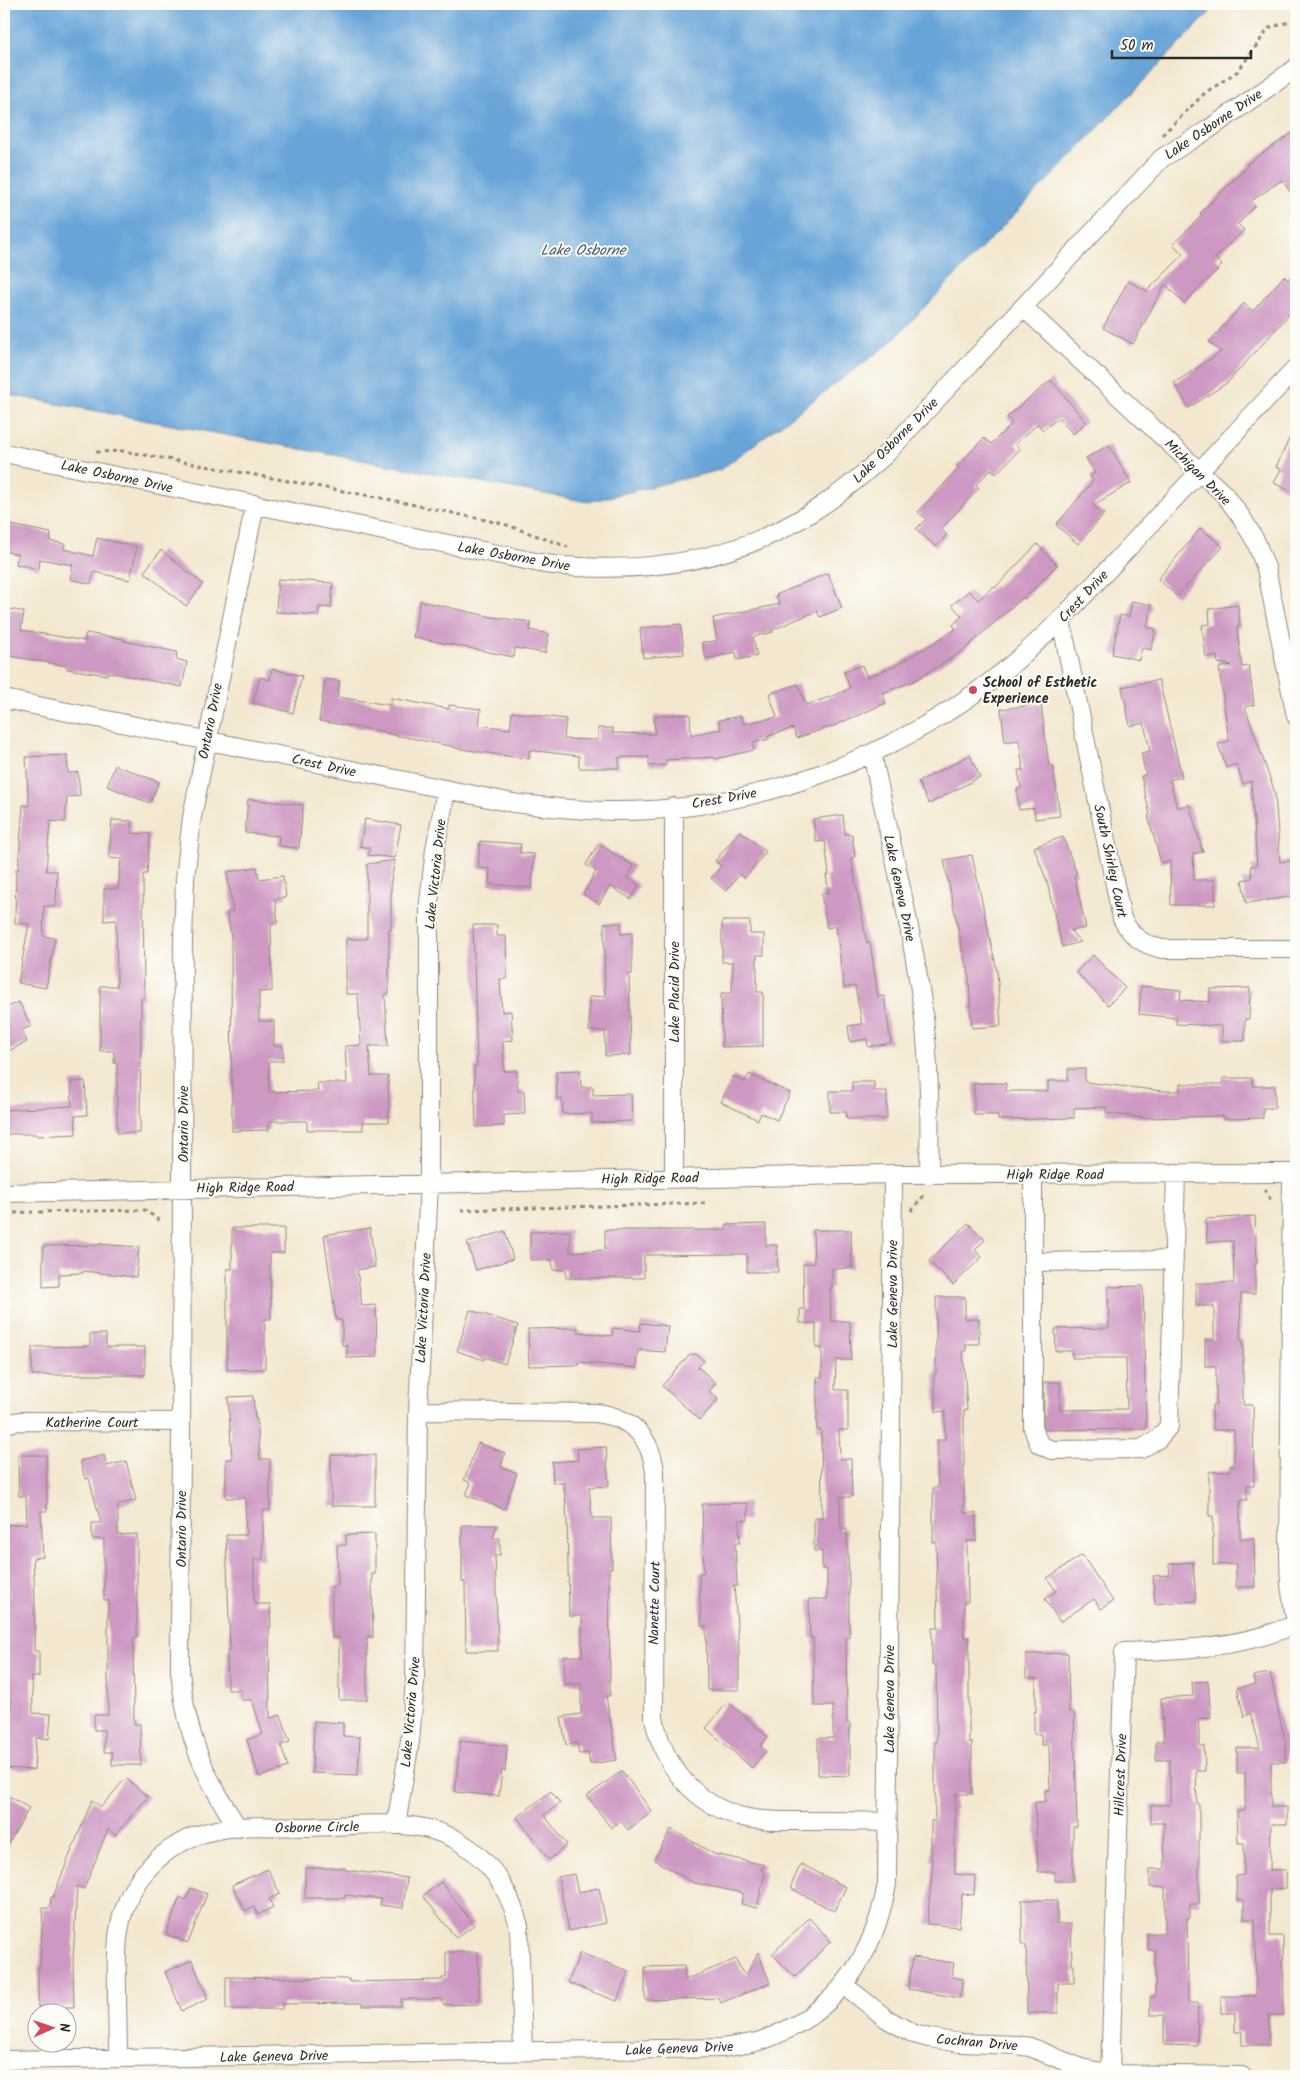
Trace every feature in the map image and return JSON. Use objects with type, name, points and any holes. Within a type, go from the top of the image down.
[{"type":"street","name":"Lake Osborne Drive","points":[[4,453],[545,564],[575,568],[622,569],[652,567],[698,559],[728,551],[770,534],[811,513],[849,486],[884,456],[1162,158],[1209,129],[1296,68]]},
{"type":"street","name":"Michigan Drive","points":[[1023,306],[1225,495],[1242,518],[1256,542],[1266,568],[1296,716]]},
{"type":"street","name":"Crest Drive","points":[[4,699],[446,790],[513,803],[565,809],[617,810],[674,807],[728,799],[778,788],[828,771],[872,753],[911,733],[956,706],[998,676],[1061,620],[1296,368]]},
{"type":"street","name":"Ontario Drive","points":[[238,1828],[215,1793],[190,1734],[180,1671],[183,942],[185,879],[192,817],[255,504]]},
{"type":"street","name":"South Shirley Court","points":[[1061,620],[1122,919],[1128,930],[1138,940],[1150,947],[1163,949],[1296,949]]},
{"type":"street","name":"Lake Geneva Drive","points":[[872,753],[922,1003],[929,1062],[931,1122],[929,1174]]},
{"type":"street","name":"Lake Victoria Drive","points":[[396,1825],[410,1741],[415,1681],[418,1411],[428,1183],[430,902],[435,849],[446,790]]},
{"type":"street","name":"Lake Placid Drive","points":[[674,807],[674,1177]]},
{"type":"street","points":[[1033,1174],[1033,1428],[1038,1444],[1051,1450],[1141,1449],[1158,1439],[1169,1426],[1176,1173]]},
{"type":"street","name":"High Ridge Road","points":[[4,1193],[674,1177],[893,1174],[1294,1173]]},
{"type":"street","points":[[1294,1173],[1290,1585],[1296,1624]]},
{"type":"street","name":"Lake Geneva Drive","points":[[4,2060],[722,2048],[750,2043],[789,2029],[813,2014],[844,1985],[860,1962],[873,1938],[882,1911],[887,1884],[893,1174]]},
{"type":"street","points":[[1033,1262],[1174,1260]]},
{"type":"street","name":"Nanette Court","points":[[418,1411],[597,1413],[611,1415],[624,1420],[641,1434],[653,1459],[655,1472],[654,1718],[661,1746],[674,1771],[688,1787],[704,1800],[717,1808],[743,1818],[770,1821],[888,1822]]},
{"type":"street","name":"Katherine Court","points":[[4,1424],[20,1422],[181,1422]]},
{"type":"street","name":"Hillcrest Drive","points":[[1110,2074],[1124,1652],[1178,1651],[1230,1643],[1282,1630],[1296,1624]]},
{"type":"street","name":"Osborne Circle","points":[[118,2058],[116,1947],[120,1919],[131,1892],[148,1868],[170,1849],[195,1836],[223,1829],[396,1825],[424,1828],[464,1845],[486,1863],[504,1886],[515,1912],[520,1940],[523,2052]]},
{"type":"street","name":"Cochran Drive","points":[[844,1985],[887,2020],[914,2034],[945,2042],[1017,2044],[1030,2047],[1081,2068],[1110,2074],[1242,2076]]},
{"type":"path","points":[[1158,139],[1205,93],[1238,71],[1269,28],[1296,20]]},
{"type":"path","points":[[88,453],[123,451],[387,499],[504,524],[572,548]]},
{"type":"path","points":[[461,1210],[708,1204]]},
{"type":"path","points":[[11,1213],[145,1210],[160,1222]]},
{"type":"water","name":"Lake Osborne","points":[[4,4],[1218,4],[890,343],[720,470],[588,502],[4,394]]},
{"type":"building","points":[[1296,130],[1296,200],[1282,180],[1251,201],[1255,206],[1238,224],[1244,230],[1215,258],[1222,265],[1184,303],[1165,284],[1133,344],[1103,328],[1128,281],[1147,291],[1183,255],[1173,244],[1202,215],[1200,213],[1248,166],[1247,164]]},
{"type":"building","points":[[1296,270],[1296,307],[1228,382],[1189,408],[1174,383],[1221,352],[1209,342],[1244,303],[1253,311],[1284,276],[1288,280]]},
{"type":"building","points":[[1051,380],[1086,422],[1073,434],[1059,418],[1043,430],[1038,424],[1015,444],[1020,449],[996,474],[991,469],[976,485],[979,488],[941,529],[947,535],[936,547],[916,529],[926,519],[918,512],[959,468],[957,466],[984,438],[991,444],[1012,423],[1007,417]]},
{"type":"building","points":[[1296,424],[1296,483],[1292,492],[1274,483],[1281,469],[1276,467]]},
{"type":"building","points":[[1109,445],[1131,483],[1093,505],[1104,514],[1078,544],[1056,525],[1093,481],[1090,476],[1095,473],[1086,458]]},
{"type":"building","points":[[11,525],[51,533],[50,541],[65,544],[64,549],[93,556],[97,538],[137,547],[130,580],[94,572],[91,584],[70,579],[73,565],[40,559],[39,569],[16,564],[18,554],[6,552]]},
{"type":"building","points":[[1201,528],[1223,547],[1177,596],[1158,579]]},
{"type":"building","points":[[1037,544],[1057,565],[1024,599],[1023,597],[963,651],[914,681],[882,693],[886,703],[833,726],[797,738],[793,728],[768,736],[769,739],[753,743],[754,750],[715,759],[714,757],[666,760],[666,765],[649,766],[649,757],[619,757],[619,768],[579,768],[579,756],[529,750],[529,759],[455,748],[385,732],[319,721],[325,679],[340,681],[337,697],[390,705],[391,698],[449,709],[449,705],[481,709],[479,725],[510,729],[512,712],[566,719],[564,739],[598,740],[598,728],[613,728],[613,733],[655,734],[654,716],[690,714],[691,735],[721,729],[719,720],[741,716],[743,724],[777,717],[769,694],[798,684],[806,705],[838,694],[850,688],[844,672],[862,665],[867,677],[895,666],[956,629],[953,625],[962,616],[952,605],[969,591],[978,600],[994,586],[995,588]]},
{"type":"building","points":[[161,550],[203,584],[186,606],[144,572]]},
{"type":"building","points":[[828,573],[842,608],[820,617],[817,611],[772,630],[773,632],[753,637],[757,656],[737,660],[736,652],[706,659],[702,642],[717,641],[713,618],[780,604],[776,595]]},
{"type":"building","points":[[278,579],[333,583],[331,608],[319,607],[318,615],[276,612]]},
{"type":"building","points":[[420,601],[492,617],[531,622],[530,630],[549,634],[545,653],[515,648],[514,657],[413,637]]},
{"type":"building","points":[[1132,601],[1152,605],[1147,627],[1156,629],[1151,650],[1142,648],[1139,660],[1112,654],[1120,615],[1129,617]]},
{"type":"building","points":[[1238,605],[1240,627],[1237,627],[1242,667],[1249,666],[1254,705],[1245,707],[1275,793],[1280,862],[1296,860],[1296,896],[1246,903],[1242,880],[1252,878],[1251,866],[1257,865],[1251,781],[1243,784],[1236,764],[1226,768],[1218,744],[1229,741],[1219,668],[1232,665],[1218,663],[1217,656],[1206,657],[1202,625],[1210,624],[1209,609]]},
{"type":"building","points":[[10,609],[24,612],[21,630],[85,641],[86,633],[124,639],[124,641],[177,652],[176,659],[187,662],[182,687],[108,672],[107,675],[67,669],[67,666],[4,655]]},
{"type":"building","points":[[681,624],[684,654],[643,658],[640,628]]},
{"type":"building","points":[[272,669],[302,676],[293,713],[253,703],[260,677],[270,680]]},
{"type":"building","points":[[1159,680],[1182,777],[1170,780],[1177,808],[1189,804],[1203,852],[1193,854],[1194,880],[1215,880],[1215,905],[1171,905],[1170,861],[1161,863],[1148,816],[1150,815],[1141,776],[1146,775],[1141,753],[1150,751],[1144,723],[1130,726],[1122,687]]},
{"type":"building","points":[[1041,704],[1049,766],[1053,765],[1060,816],[1035,819],[1034,808],[1019,810],[1017,789],[1021,788],[1018,770],[1023,770],[1019,740],[1005,742],[1001,709]]},
{"type":"building","points":[[67,755],[68,773],[78,772],[80,796],[67,797],[65,822],[50,821],[46,871],[57,871],[56,906],[44,906],[43,936],[55,938],[46,988],[18,983],[29,924],[15,923],[16,870],[18,870],[23,805],[29,806],[26,757]]},
{"type":"building","points":[[970,755],[980,777],[929,804],[918,782]]},
{"type":"building","points":[[115,765],[159,782],[150,803],[107,786]]},
{"type":"building","points":[[248,799],[303,805],[299,848],[278,846],[279,836],[245,833]]},
{"type":"building","points":[[843,815],[845,834],[852,834],[855,857],[851,858],[867,943],[870,942],[878,997],[884,996],[891,1043],[868,1047],[867,1039],[850,1042],[848,1026],[862,1024],[855,986],[844,988],[836,926],[827,928],[821,893],[829,892],[826,875],[829,875],[825,841],[816,842],[813,819]]},
{"type":"building","points":[[365,819],[401,825],[395,858],[368,855],[370,848],[360,846]]},
{"type":"building","points":[[112,820],[132,821],[131,833],[150,834],[147,874],[143,874],[144,999],[141,999],[140,1133],[117,1133],[117,1063],[114,1063],[114,1051],[100,1051],[100,986],[117,986],[116,920],[104,921],[104,889],[118,888],[121,859],[109,858]]},
{"type":"building","points":[[740,831],[766,852],[745,878],[740,874],[726,891],[711,878],[721,866],[715,861]]},
{"type":"building","points":[[1063,837],[1077,874],[1074,875],[1086,928],[1070,931],[1081,942],[1062,947],[1047,882],[1034,847]]},
{"type":"building","points":[[480,841],[521,844],[520,853],[534,854],[532,888],[489,884],[490,869],[478,868]]},
{"type":"building","points":[[598,844],[634,866],[627,877],[639,885],[631,899],[610,886],[599,904],[583,894],[596,871],[586,865]]},
{"type":"building","points":[[972,855],[997,971],[1001,1026],[972,1028],[968,966],[966,967],[944,860]]},
{"type":"building","points":[[395,860],[391,880],[389,994],[385,994],[388,1046],[369,1046],[371,1076],[388,1076],[389,1122],[363,1122],[363,1130],[307,1130],[307,1121],[269,1121],[269,1130],[232,1131],[231,937],[227,912],[233,911],[227,872],[257,867],[259,879],[283,876],[286,897],[275,899],[278,922],[271,923],[272,991],[259,992],[259,1021],[274,1021],[274,1046],[283,1046],[283,1061],[269,1061],[269,1092],[318,1091],[317,1083],[347,1083],[345,1046],[361,1045],[358,994],[346,994],[346,939],[367,939],[367,864]]},
{"type":"building","points":[[722,921],[750,921],[750,934],[764,934],[764,955],[757,955],[757,992],[763,992],[763,1046],[722,1047],[721,993],[732,993],[733,962],[722,962]]},
{"type":"building","points":[[604,923],[621,923],[621,934],[632,933],[632,974],[629,974],[631,1055],[605,1056],[605,1031],[589,1031],[589,997],[605,996]]},
{"type":"building","points":[[473,925],[497,925],[497,936],[506,936],[507,979],[500,979],[502,1012],[511,1011],[513,1040],[503,1041],[504,1071],[517,1071],[518,1091],[524,1091],[525,1114],[504,1115],[504,1126],[476,1127],[474,1066],[477,1066]]},
{"type":"building","points":[[1093,955],[1125,988],[1108,1005],[1076,972]]},
{"type":"building","points":[[1141,986],[1181,990],[1180,1000],[1210,1002],[1210,989],[1250,988],[1249,1019],[1245,1019],[1245,1041],[1222,1041],[1222,1026],[1176,1024],[1177,1018],[1139,1014]]},
{"type":"building","points":[[19,1002],[31,1026],[22,1030],[27,1042],[4,1053],[4,1009]]},
{"type":"building","points":[[1068,1069],[1085,1069],[1085,1082],[1163,1091],[1180,1091],[1180,1084],[1223,1084],[1223,1078],[1252,1078],[1253,1086],[1275,1086],[1275,1108],[1263,1108],[1263,1118],[1224,1119],[1224,1116],[1145,1118],[1106,1113],[1107,1107],[1074,1108],[1074,1118],[998,1120],[998,1115],[974,1115],[974,1083],[1006,1083],[1006,1091],[1048,1091],[1048,1081],[1068,1081]]},
{"type":"building","points":[[580,1070],[581,1087],[593,1087],[593,1095],[631,1094],[632,1121],[592,1123],[592,1113],[563,1114],[562,1099],[557,1099],[556,1071]]},
{"type":"building","points":[[749,1074],[790,1093],[777,1120],[761,1113],[758,1120],[721,1102],[733,1076],[745,1082]]},
{"type":"building","points":[[85,1081],[87,1115],[75,1116],[76,1134],[37,1136],[37,1134],[4,1134],[4,1110],[72,1106],[71,1082]]},
{"type":"building","points":[[852,1082],[874,1082],[874,1091],[887,1091],[887,1119],[847,1119],[846,1112],[830,1112],[830,1091],[852,1091]]},
{"type":"building","points":[[1255,1216],[1257,1264],[1255,1264],[1255,1294],[1241,1294],[1240,1340],[1243,1340],[1243,1405],[1253,1405],[1254,1485],[1247,1485],[1247,1500],[1240,1500],[1240,1539],[1254,1539],[1255,1587],[1236,1587],[1236,1564],[1213,1565],[1213,1516],[1209,1516],[1209,1472],[1229,1471],[1230,1466],[1234,1466],[1234,1430],[1213,1430],[1212,1405],[1216,1405],[1216,1366],[1205,1366],[1205,1339],[1214,1339],[1214,1306],[1196,1306],[1196,1283],[1234,1283],[1233,1241],[1207,1242],[1206,1219]]},
{"type":"building","points":[[968,1223],[985,1240],[975,1250],[982,1257],[953,1285],[929,1261]]},
{"type":"building","points":[[766,1224],[766,1245],[777,1245],[778,1272],[747,1272],[747,1254],[644,1255],[644,1278],[566,1278],[566,1270],[553,1270],[552,1260],[530,1260],[530,1232],[570,1231],[570,1252],[605,1250],[605,1230],[726,1230],[726,1225]]},
{"type":"building","points":[[232,1228],[284,1228],[284,1253],[270,1253],[271,1319],[265,1319],[265,1369],[227,1370],[227,1269],[232,1269]]},
{"type":"building","points":[[370,1228],[375,1267],[357,1270],[362,1306],[376,1305],[377,1357],[347,1358],[347,1345],[342,1345],[342,1320],[336,1320],[324,1235]]},
{"type":"building","points":[[813,1230],[851,1230],[852,1268],[832,1269],[832,1288],[830,1288],[831,1321],[850,1321],[851,1360],[836,1360],[835,1390],[848,1390],[848,1430],[839,1430],[840,1459],[851,1459],[852,1497],[840,1497],[841,1530],[847,1529],[849,1583],[849,1637],[846,1637],[847,1723],[850,1723],[850,1776],[818,1775],[818,1738],[833,1738],[833,1706],[814,1706],[813,1638],[810,1638],[809,1599],[827,1599],[827,1569],[822,1569],[822,1551],[814,1551],[814,1518],[822,1518],[821,1430],[817,1430],[817,1377],[822,1377],[822,1348],[816,1348],[816,1323],[800,1323],[800,1309],[804,1309],[803,1264],[814,1263]]},
{"type":"building","points":[[505,1231],[513,1259],[476,1270],[467,1243]]},
{"type":"building","points":[[99,1244],[139,1247],[136,1277],[83,1271],[83,1273],[59,1274],[59,1286],[43,1287],[43,1246]]},
{"type":"building","points":[[1143,1286],[1146,1429],[1045,1430],[1044,1382],[1060,1382],[1060,1410],[1127,1409],[1126,1358],[1072,1358],[1072,1351],[1056,1351],[1055,1329],[1109,1328],[1108,1287]]},
{"type":"building","points":[[936,1297],[965,1297],[965,1319],[979,1319],[979,1344],[966,1344],[966,1351],[963,1351],[967,1410],[964,1410],[964,1513],[976,1513],[976,1541],[967,1541],[968,1602],[964,1602],[964,1637],[969,1637],[969,1742],[972,1742],[972,1794],[955,1794],[955,1874],[975,1876],[974,1895],[962,1894],[959,1927],[927,1924],[933,1860],[931,1860],[931,1821],[935,1821],[935,1742],[937,1742],[936,1665],[932,1665],[932,1628],[938,1628],[936,1542],[933,1542],[933,1488],[938,1488],[937,1440],[945,1440],[945,1411],[936,1412],[934,1374],[936,1374]]},
{"type":"building","points":[[470,1310],[518,1325],[505,1364],[484,1357],[484,1360],[457,1351]]},
{"type":"building","points":[[641,1323],[668,1326],[665,1352],[638,1350],[636,1368],[579,1362],[579,1365],[529,1366],[528,1329],[578,1328],[578,1332],[612,1336],[613,1328],[640,1331]]},
{"type":"building","points":[[90,1334],[106,1334],[106,1347],[145,1347],[145,1375],[32,1375],[32,1347],[90,1346]]},
{"type":"building","points":[[690,1354],[696,1354],[704,1361],[698,1367],[716,1383],[709,1391],[718,1399],[700,1420],[662,1386]]},
{"type":"building","points":[[253,1396],[260,1459],[270,1459],[270,1510],[263,1510],[263,1559],[254,1559],[254,1604],[270,1604],[270,1718],[281,1715],[290,1742],[281,1745],[288,1767],[259,1777],[247,1740],[263,1734],[252,1700],[241,1700],[241,1690],[228,1690],[227,1650],[230,1650],[226,1535],[246,1535],[245,1498],[226,1498],[226,1459],[232,1459],[228,1397]]},
{"type":"building","points":[[478,1443],[505,1453],[501,1467],[517,1473],[504,1509],[466,1495],[471,1483],[464,1480]]},
{"type":"building","points":[[606,1447],[609,1486],[589,1487],[592,1518],[611,1518],[612,1568],[609,1568],[610,1696],[606,1696],[617,1760],[590,1764],[588,1753],[579,1754],[577,1743],[566,1745],[561,1717],[581,1714],[581,1684],[565,1684],[564,1656],[582,1656],[582,1616],[569,1616],[567,1519],[564,1483],[553,1483],[552,1462],[578,1460],[577,1449]]},
{"type":"building","points":[[18,1455],[46,1455],[47,1511],[41,1511],[43,1557],[33,1558],[35,1600],[34,1651],[39,1651],[39,1677],[32,1677],[33,1713],[51,1714],[49,1739],[36,1738],[34,1770],[7,1768],[11,1700],[7,1700],[6,1597],[9,1597],[5,1525],[27,1524],[26,1496],[19,1496]]},
{"type":"building","points":[[104,1455],[107,1466],[126,1461],[136,1500],[118,1505],[118,1535],[137,1534],[137,1637],[133,1638],[134,1724],[140,1724],[141,1765],[112,1765],[112,1752],[104,1752],[104,1730],[94,1730],[94,1715],[108,1715],[108,1600],[104,1600],[104,1539],[92,1539],[92,1523],[101,1523],[89,1478],[85,1479],[80,1461]]},
{"type":"building","points":[[331,1455],[375,1455],[375,1506],[331,1506]]},
{"type":"building","points":[[748,1503],[748,1520],[739,1520],[740,1543],[735,1543],[737,1586],[734,1586],[739,1650],[739,1690],[707,1690],[706,1626],[701,1626],[699,1573],[704,1572],[702,1504]]},
{"type":"building","points":[[462,1525],[497,1525],[493,1538],[500,1538],[500,1555],[495,1555],[498,1651],[466,1651],[465,1582],[462,1582]]},
{"type":"building","points":[[375,1534],[375,1574],[372,1574],[373,1637],[367,1637],[367,1700],[339,1700],[339,1637],[332,1638],[332,1586],[338,1586],[337,1545],[346,1545],[346,1535]]},
{"type":"building","points":[[1082,1555],[1113,1601],[1101,1609],[1094,1599],[1060,1622],[1045,1599],[1056,1591],[1047,1578]]},
{"type":"building","points":[[1193,1562],[1196,1601],[1155,1604],[1153,1576],[1170,1575],[1169,1564]]},
{"type":"building","points":[[1068,1653],[1069,1712],[1074,1712],[1077,1827],[1073,1827],[1073,1881],[1055,1881],[1055,1872],[1038,1872],[1035,1802],[1045,1802],[1045,1790],[1050,1790],[1049,1745],[1041,1745],[1041,1734],[1034,1734],[1036,1678],[1026,1678],[1026,1654]]},
{"type":"building","points":[[1270,1673],[1286,1745],[1286,1762],[1271,1762],[1271,1807],[1287,1807],[1287,1824],[1271,1824],[1270,1870],[1286,1870],[1286,1888],[1270,1889],[1270,1936],[1283,1936],[1284,2015],[1269,2015],[1269,2045],[1242,2045],[1242,2032],[1235,2032],[1235,2013],[1221,2013],[1221,1996],[1256,1996],[1255,1919],[1244,1919],[1244,1900],[1237,1900],[1236,1876],[1244,1875],[1244,1843],[1238,1843],[1237,1811],[1245,1811],[1245,1773],[1237,1773],[1237,1748],[1260,1748],[1251,1714],[1244,1716],[1237,1688],[1255,1684],[1253,1676]]},
{"type":"building","points":[[1208,1681],[1211,1718],[1198,1719],[1200,1746],[1204,1746],[1205,1771],[1196,1771],[1197,1804],[1199,1804],[1199,1904],[1190,1904],[1190,1918],[1187,1918],[1188,2003],[1198,2003],[1197,2046],[1164,2045],[1164,2015],[1150,2015],[1150,1997],[1155,1997],[1155,1950],[1148,1950],[1147,1933],[1165,1933],[1165,1887],[1150,1887],[1150,1869],[1165,1869],[1164,1823],[1151,1823],[1151,1805],[1170,1805],[1170,1760],[1156,1760],[1156,1741],[1164,1741],[1161,1698],[1193,1696],[1192,1682]]},
{"type":"building","points":[[728,1702],[768,1737],[760,1746],[766,1751],[752,1768],[706,1728]]},
{"type":"building","points":[[314,1721],[343,1723],[343,1736],[360,1737],[358,1775],[312,1773]]},
{"type":"building","points":[[460,1741],[507,1746],[505,1771],[502,1770],[499,1796],[455,1792]]},
{"type":"building","points":[[622,1771],[652,1812],[628,1830],[621,1821],[611,1828],[587,1796]]},
{"type":"building","points":[[126,1778],[148,1797],[115,1835],[108,1829],[84,1889],[77,1886],[73,1960],[74,2002],[38,2002],[38,1967],[40,1967],[43,1908],[50,1908],[51,1897],[53,1897],[92,1800],[101,1807]]},
{"type":"building","points":[[551,1791],[560,1803],[544,1815],[567,1845],[549,1860],[517,1817]]},
{"type":"building","points":[[4,1793],[29,1808],[4,1852]]},
{"type":"building","points":[[671,1829],[714,1854],[765,1865],[761,1869],[765,1873],[757,1908],[741,1904],[743,1893],[694,1883],[654,1860]]},
{"type":"building","points":[[801,1864],[846,1887],[834,1911],[792,1889],[792,1883]]},
{"type":"building","points":[[305,1868],[345,1868],[345,1870],[407,1878],[403,1908],[380,1905],[381,1899],[345,1895],[345,1898],[305,1898]]},
{"type":"building","points":[[268,1869],[280,1894],[269,1899],[273,1907],[258,1915],[254,1907],[245,1911],[232,1885]]},
{"type":"building","points":[[574,1874],[578,1892],[599,1888],[606,1923],[569,1931],[558,1877]]},
{"type":"building","points":[[441,1882],[474,1925],[456,1938],[423,1896]]},
{"type":"building","points":[[191,1888],[207,1894],[188,1943],[166,1934],[180,1897],[186,1900]]},
{"type":"building","points":[[1022,1900],[1057,1900],[1057,1924],[1071,1924],[1074,1983],[1058,1983],[1058,2013],[1027,2013],[1026,1945],[1022,1945]]},
{"type":"building","points":[[809,1918],[831,1941],[795,1977],[772,1954]]},
{"type":"building","points":[[446,1952],[478,1952],[479,2004],[443,2005],[443,1999],[401,1999],[401,2006],[362,2006],[362,2003],[282,2004],[282,2009],[226,2009],[226,1977],[349,1979],[349,1982],[442,1980],[442,1978],[446,1978]]},
{"type":"building","points":[[758,1952],[770,1983],[721,2003],[719,1998],[645,2000],[645,1967],[684,1966],[685,1980],[736,1959],[742,1972],[747,1974]]},
{"type":"building","points":[[580,1953],[629,1971],[617,2001],[568,1983]]},
{"type":"building","points":[[913,1957],[954,1963],[952,1977],[963,1979],[960,1998],[908,1989]]},
{"type":"building","points":[[192,1960],[208,1999],[182,2011],[165,1972]]},
{"type":"place","name":"School of Esthetic Experience","points":[[973,690]]}]
